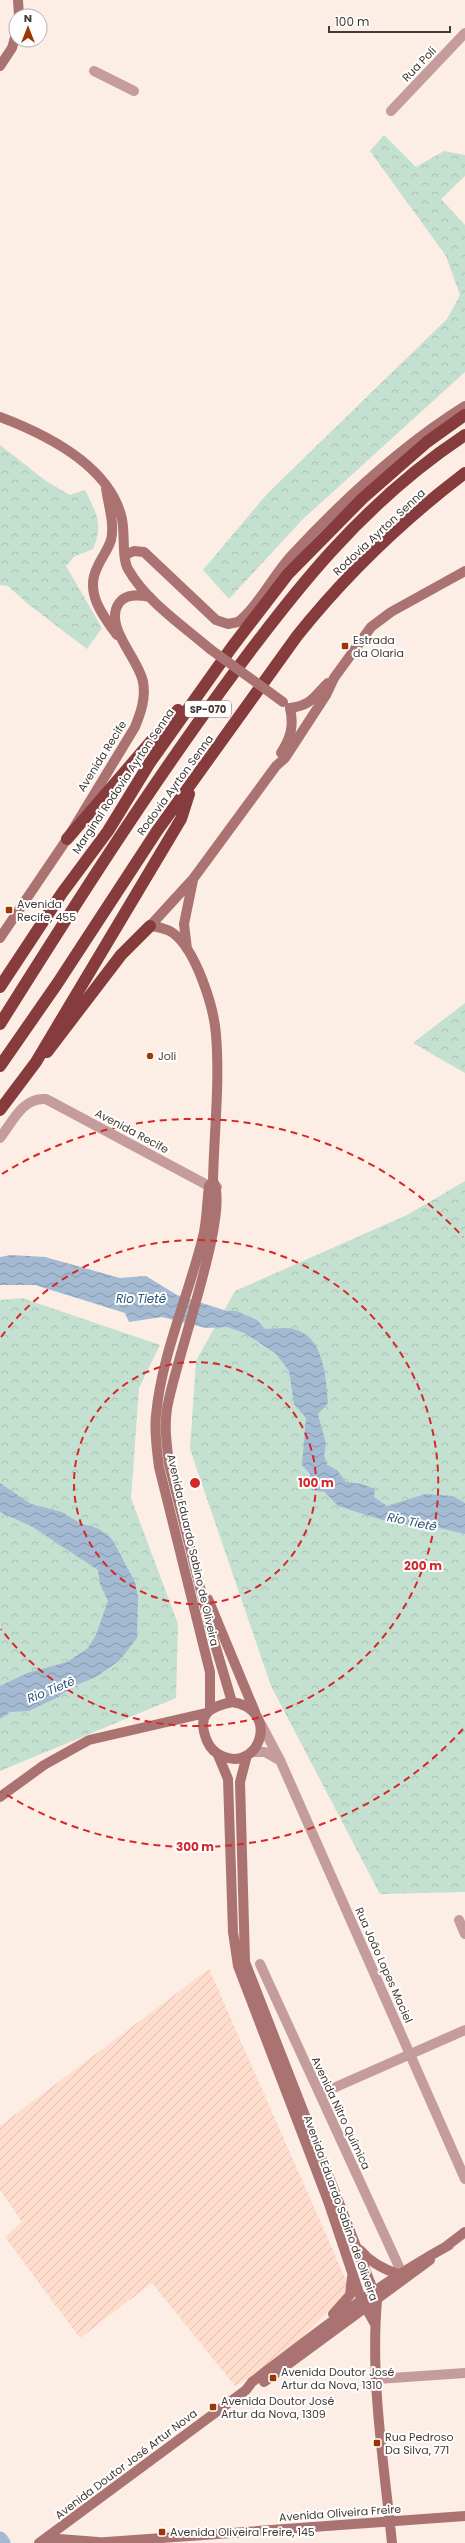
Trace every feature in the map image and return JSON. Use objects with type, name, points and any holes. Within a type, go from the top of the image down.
[{"type":"highway","name":"Marginal Rodovia Ayrton Senna","points":[[0,987],[62,892],[108,831],[149,764],[216,669],[288,574],[321,538],[427,442],[465,415]]},
{"type":"highway","name":"Rodovia Ayrton Senna","points":[[0,1024],[140,805],[284,605],[352,527],[413,473],[465,435]]},
{"type":"highway","name":"Rodovia Ayrton Senna","points":[[0,1066],[57,984],[157,831],[319,608],[368,557],[444,489],[465,473]]},
{"type":"highway","points":[[67,839],[216,669]]},
{"type":"highway","points":[[0,1110],[36,1062],[181,819],[192,784]]},
{"type":"highway","points":[[36,1062],[53,1047],[122,955],[150,926]]},
{"type":"main road","points":[[0,66],[12,48]]},
{"type":"main road","points":[[126,555],[134,551],[144,552],[216,620],[228,624],[238,622],[290,558],[323,522],[407,448],[465,406]]},
{"type":"main road","points":[[0,417],[23,426],[67,449],[88,467],[113,496],[121,514],[126,567],[150,597],[210,649],[286,705],[304,706],[312,701],[334,678],[371,627],[391,612],[465,570]]},
{"type":"main road","points":[[106,488],[111,539],[95,572],[93,594],[107,621],[122,641]]},
{"type":"main road","name":"Avenida Recife","points":[[0,938],[67,839],[135,726],[141,712],[144,694],[143,681],[136,661],[122,641],[116,624],[117,606],[121,601],[134,595],[150,597]]},
{"type":"main road","points":[[150,926],[193,879],[276,766],[290,752],[326,695],[334,678]]},
{"type":"main road","points":[[276,766],[290,737],[292,728],[286,705]]},
{"type":"main road","points":[[193,879],[184,924],[187,949],[210,1001],[216,1034],[213,1184]]},
{"type":"main road","points":[[150,926],[160,927],[173,933],[187,949]]},
{"type":"main road","name":"Avenida Eduardo Sabino de Oliveira","points":[[208,1711],[210,1672],[159,1467],[155,1437],[159,1396],[176,1326],[204,1230],[213,1184]]},
{"type":"main road","name":"Avenida Eduardo Sabino de Oliveira","points":[[199,1578],[169,1464],[166,1437],[167,1411],[186,1329],[208,1260],[214,1228],[213,1184]]},
{"type":"main road","points":[[199,1578],[211,1631],[232,1702]]},
{"type":"main road","points":[[199,1578],[261,1724],[260,1740],[249,1754],[232,1759],[218,1755],[207,1742],[205,1725],[208,1711]]},
{"type":"main road","points":[[0,1797],[44,1765],[89,1740],[184,1719],[232,1702],[241,1704],[256,1714]]},
{"type":"main road","points":[[184,1719],[205,1725]]},
{"type":"main road","name":"Avenida Eduardo Sabino de Oliveira","points":[[249,1754],[240,1782],[245,1962],[376,2296],[375,2324]]},
{"type":"main road","name":"Avenida Eduardo Sabino de Oliveira","points":[[218,1755],[228,1779],[233,1932],[238,1966],[328,2201],[361,2299],[365,2309],[375,2324]]},
{"type":"main road","name":"Avenida Doutor José Artur Nova","points":[[43,2540],[246,2390],[361,2299],[376,2296],[465,2232]]},
{"type":"main road","points":[[356,2245],[366,2258],[379,2266],[400,2272]]},
{"type":"main road","name":"Avenida Doutor José Artur Nova","points":[[246,2390],[256,2387],[365,2309],[400,2272],[448,2245]]},
{"type":"main road","points":[[303,2344],[350,2295],[353,2273]]},
{"type":"main road","points":[[375,2324],[377,2379],[392,2543]]},
{"type":"main road","name":"Avenida Oliveira Freire","points":[[43,2540],[96,2542],[128,2541],[465,2516]]},
{"type":"street","name":"Rua Poli","points":[[391,111],[465,33]]},
{"type":"street","points":[[94,71],[134,90]]},
{"type":"street","name":"Avenida Recife","points":[[0,1138],[25,1105],[35,1098],[46,1099],[213,1184]]},
{"type":"street","name":"Rua João Lopes Maciel","points":[[261,1724],[280,1760],[465,2179]]},
{"type":"street","points":[[249,1754],[265,1752],[280,1760]]},
{"type":"street","points":[[459,1920],[465,1934]]},
{"type":"street","name":"Avenida Nitro Química","points":[[260,1964],[400,2272]]},
{"type":"street","points":[[320,2094],[465,2030]]},
{"type":"street","points":[[377,2379],[465,2373]]},
{"type":"shaded area","points":[[209,1969],[350,2289],[277,2363],[235,2386],[152,2283],[80,2338],[5,2237],[22,2222],[0,2190],[0,2126]]},
{"type":"green space","points":[[384,135],[416,167],[444,151],[465,155],[465,176],[441,199],[465,225],[465,372],[303,519],[229,599],[203,570],[267,494],[447,319],[460,295],[446,256],[370,151]]},
{"type":"green space","points":[[0,445],[46,481],[70,495],[85,490],[95,512],[98,532],[93,549],[75,556],[66,566],[102,628],[87,649],[28,604],[8,586],[0,585]]},
{"type":"green space","points":[[465,1003],[465,1073],[413,1043]]},
{"type":"green space","points":[[465,1181],[465,1892],[380,1894],[271,1686],[190,1449],[196,1361],[235,1291],[407,1215]]},
{"type":"green space","points":[[22,1298],[160,1345],[139,1388],[131,1498],[178,1624],[176,1698],[0,1771],[0,1300]]},
{"type":"water","name":"Rio Tietê","points":[[11,1255],[45,1257],[120,1278],[146,1276],[177,1295],[227,1311],[236,1311],[257,1320],[265,1329],[290,1328],[303,1333],[317,1348],[324,1370],[328,1403],[318,1414],[326,1444],[324,1455],[327,1465],[337,1470],[346,1482],[362,1484],[375,1489],[374,1497],[387,1506],[425,1494],[453,1496],[465,1503],[465,1534],[436,1527],[392,1523],[338,1506],[325,1492],[312,1490],[310,1474],[302,1465],[306,1418],[294,1404],[289,1371],[276,1354],[245,1333],[227,1327],[206,1328],[162,1317],[129,1322],[125,1313],[35,1285],[0,1285],[0,1257]]},
{"type":"water","name":"Rio Tietê","points":[[0,1483],[31,1504],[62,1512],[80,1523],[99,1529],[112,1539],[135,1582],[138,1597],[137,1638],[120,1660],[96,1677],[76,1685],[58,1697],[29,1711],[10,1712],[0,1719],[0,1686],[27,1673],[67,1662],[88,1648],[96,1635],[108,1601],[100,1584],[98,1570],[31,1526],[0,1512]]},
{"type":"waterway","points":[[0,2539],[3,2543]]},
{"type":"place","name":"Estrada da Olaria","points":[[345,646]]},
{"type":"place","name":"Avenida Recife, 455","points":[[9,910]]},
{"type":"place","name":"Joli","points":[[150,1056]]},
{"type":"place","name":"Avenida Doutor José Artur da Nova, 1310","points":[[273,2378]]},
{"type":"place","name":"Avenida Doutor José Artur da Nova, 1309","points":[[213,2407]]},
{"type":"place","name":"Rua Pedroso Da Silva, 771","points":[[377,2443]]},
{"type":"place","name":"Avenida Oliveira Freire, 145","points":[[162,2532]]}]
